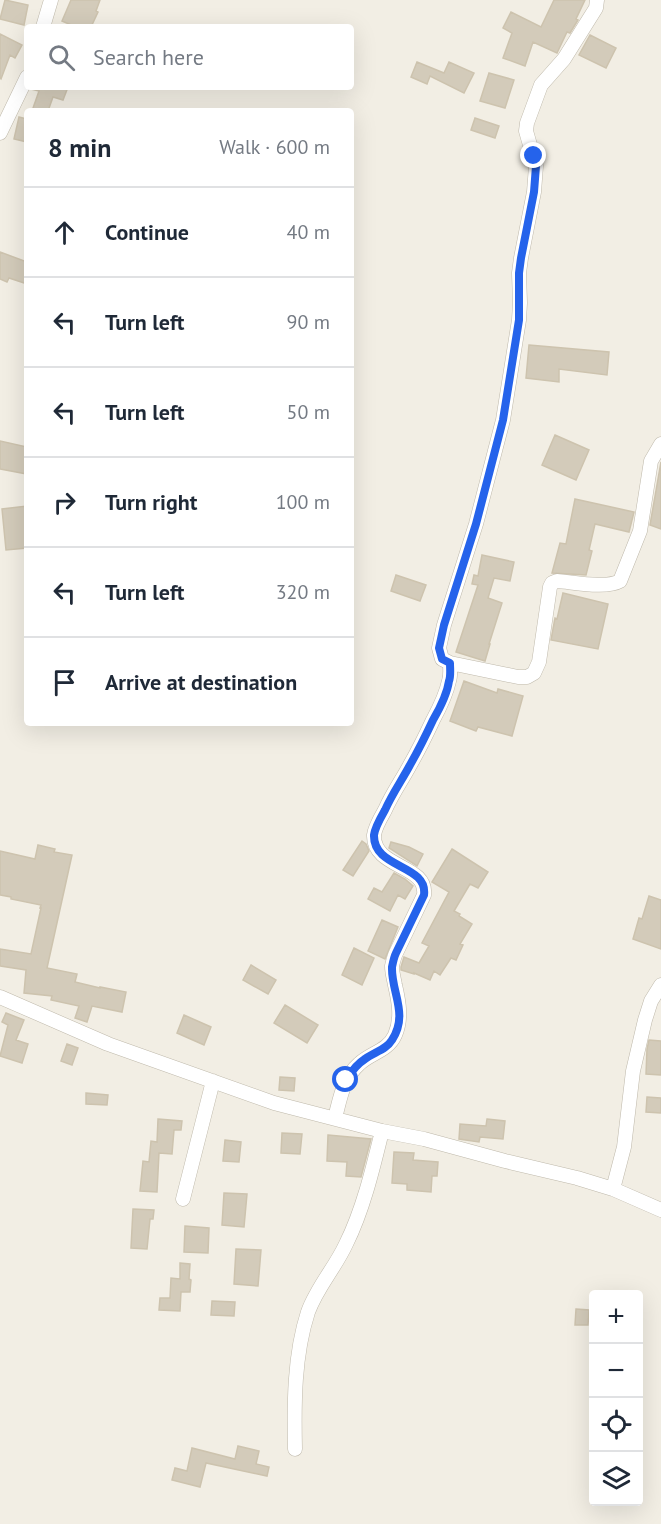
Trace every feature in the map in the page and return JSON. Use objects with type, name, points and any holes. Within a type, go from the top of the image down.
[{"type":"street","points":[[44,24],[51,0]]},
{"type":"street","points":[[597,0],[596,8],[564,58],[541,85],[527,123],[526,131],[536,166],[534,192],[519,273],[519,320],[503,420],[476,524],[444,625],[439,648],[442,659],[450,663],[518,677],[527,677],[534,673],[552,584],[557,581],[605,585],[620,580],[640,531],[651,461],[661,444]]},
{"type":"street","points":[[0,133],[24,84]]},
{"type":"street","points":[[334,1118],[343,1088],[351,1072],[366,1058],[389,1044],[398,1028],[399,1002],[393,975],[393,961],[424,895],[424,890],[422,881],[418,877],[388,860],[379,851],[375,845],[375,831],[390,797],[410,765],[443,700],[450,680],[450,663]]},
{"type":"street","points":[[613,1189],[624,1147],[633,1071],[651,1001],[661,985]]},
{"type":"street","points":[[0,998],[108,1044],[274,1103],[577,1178],[613,1189],[661,1210]]},
{"type":"street","points":[[183,1199],[213,1081]]},
{"type":"street","points":[[295,1449],[296,1379],[308,1313],[320,1287],[340,1258],[348,1241],[368,1186],[382,1131]]},
{"type":"building","points":[[5,0],[28,5],[24,25],[0,19]]},
{"type":"building","points":[[71,0],[100,0],[92,24],[69,24],[62,21]]},
{"type":"building","points":[[554,0],[585,0],[576,19],[578,20],[570,33],[567,32],[557,53],[533,42],[525,66],[503,58],[512,33],[503,28],[511,12],[541,27]]},
{"type":"building","points":[[0,34],[22,45],[15,58],[10,55],[1,79],[0,78]]},
{"type":"building","points":[[590,35],[616,48],[606,68],[579,55]]},
{"type":"building","points":[[417,62],[444,73],[449,62],[474,73],[464,93],[430,76],[427,84],[411,77]]},
{"type":"building","points":[[489,73],[514,80],[505,108],[480,101]]},
{"type":"building","points":[[35,90],[67,90],[63,100],[53,97],[49,108],[33,108],[39,91]]},
{"type":"building","points":[[19,117],[24,118],[24,141],[14,139]]},
{"type":"building","points":[[475,118],[499,126],[495,138],[471,130]]},
{"type":"building","points":[[0,252],[24,261],[24,283],[9,278],[7,282],[0,279]]},
{"type":"building","points":[[529,345],[609,352],[607,375],[559,369],[559,382],[526,378]]},
{"type":"building","points":[[555,435],[589,450],[576,480],[542,465]]},
{"type":"building","points":[[0,441],[24,446],[24,473],[0,469]]},
{"type":"building","points":[[661,462],[661,529],[650,525]]},
{"type":"building","points":[[575,499],[634,512],[629,532],[595,524],[586,575],[552,573],[560,543],[566,544]]},
{"type":"building","points":[[24,506],[24,548],[6,550],[2,509]]},
{"type":"building","points":[[482,555],[514,562],[510,581],[494,578],[488,598],[502,603],[485,661],[456,652],[478,585],[472,584],[474,575],[478,576]]},
{"type":"building","points":[[396,575],[426,585],[420,601],[391,591]]},
{"type":"building","points":[[563,593],[608,604],[598,649],[551,640]]},
{"type":"building","points":[[464,681],[497,693],[498,689],[523,696],[512,736],[478,727],[476,731],[450,721]]},
{"type":"building","points":[[362,841],[369,851],[353,876],[343,870]]},
{"type":"building","points":[[391,842],[423,854],[417,866],[389,848]]},
{"type":"building","points":[[38,845],[55,849],[54,852],[72,855],[47,968],[77,974],[75,982],[126,992],[122,1012],[92,1006],[87,1022],[75,1018],[79,1006],[51,1000],[52,996],[24,993],[26,970],[0,966],[0,949],[31,954],[41,905],[0,895],[0,851],[35,859]]},
{"type":"building","points":[[452,849],[488,872],[478,888],[470,884],[454,911],[472,924],[460,944],[463,945],[456,960],[451,958],[440,975],[434,971],[430,980],[401,970],[401,967],[404,957],[419,963],[429,946],[422,943],[449,892],[432,882]]},
{"type":"building","points":[[394,873],[413,886],[405,899],[398,895],[390,911],[368,899],[374,888],[382,892]]},
{"type":"building","points":[[649,896],[661,900],[661,949],[633,939]]},
{"type":"building","points":[[382,920],[398,927],[385,959],[368,951]]},
{"type":"building","points":[[354,948],[374,958],[362,985],[342,975]]},
{"type":"building","points":[[251,965],[276,980],[268,994],[243,980]]},
{"type":"building","points":[[285,1005],[318,1025],[307,1043],[274,1023]]},
{"type":"building","points":[[6,1013],[24,1020],[16,1040],[28,1044],[22,1063],[0,1056],[8,1025],[2,1022]]},
{"type":"building","points":[[184,1015],[211,1027],[204,1045],[177,1033]]},
{"type":"building","points":[[649,1040],[661,1041],[661,1075],[646,1074]]},
{"type":"building","points":[[67,1044],[78,1048],[72,1065],[61,1061]]},
{"type":"building","points":[[280,1077],[295,1078],[294,1091],[279,1090]]},
{"type":"building","points":[[86,1093],[108,1095],[107,1105],[86,1104]]},
{"type":"building","points":[[647,1097],[661,1098],[661,1113],[646,1112]]},
{"type":"building","points":[[158,1119],[182,1121],[181,1130],[174,1130],[172,1154],[159,1153],[157,1192],[140,1191],[143,1161],[149,1162],[151,1141],[157,1142]]},
{"type":"building","points":[[487,1119],[505,1121],[503,1139],[480,1137],[479,1142],[459,1139],[460,1124],[486,1126]]},
{"type":"building","points":[[282,1133],[302,1134],[300,1154],[281,1153]]},
{"type":"building","points":[[328,1135],[371,1139],[361,1177],[346,1176],[347,1162],[327,1161]]},
{"type":"building","points":[[225,1140],[241,1142],[239,1162],[223,1161]]},
{"type":"building","points":[[394,1152],[414,1153],[413,1160],[438,1162],[437,1176],[432,1176],[431,1192],[407,1190],[407,1184],[392,1183]]},
{"type":"building","points":[[224,1193],[247,1194],[244,1227],[222,1225]]},
{"type":"building","points":[[133,1209],[154,1210],[153,1219],[150,1219],[147,1249],[131,1248]]},
{"type":"building","points":[[185,1226],[209,1228],[208,1253],[184,1252]]},
{"type":"building","points":[[236,1249],[261,1250],[258,1286],[234,1284]]},
{"type":"building","points":[[180,1263],[190,1264],[190,1292],[181,1292],[180,1311],[159,1310],[160,1298],[170,1298],[171,1278],[180,1279]]},
{"type":"building","points":[[212,1301],[235,1302],[234,1316],[211,1315]]},
{"type":"building","points":[[576,1309],[589,1310],[588,1325],[575,1325]]},
{"type":"building","points":[[238,1446],[259,1451],[256,1464],[269,1467],[267,1476],[206,1463],[200,1487],[172,1480],[175,1468],[187,1471],[192,1448],[235,1459]]},
{"type":"route","points":[[346,1080],[358,1064],[385,1048],[394,1038],[398,1028],[399,1002],[393,975],[393,961],[424,895],[424,890],[422,881],[418,877],[388,860],[379,851],[374,837],[390,797],[410,765],[443,700],[450,680],[450,663],[442,659],[439,648],[476,524],[503,420],[519,320],[519,273],[534,192],[536,166],[534,156]]}]
